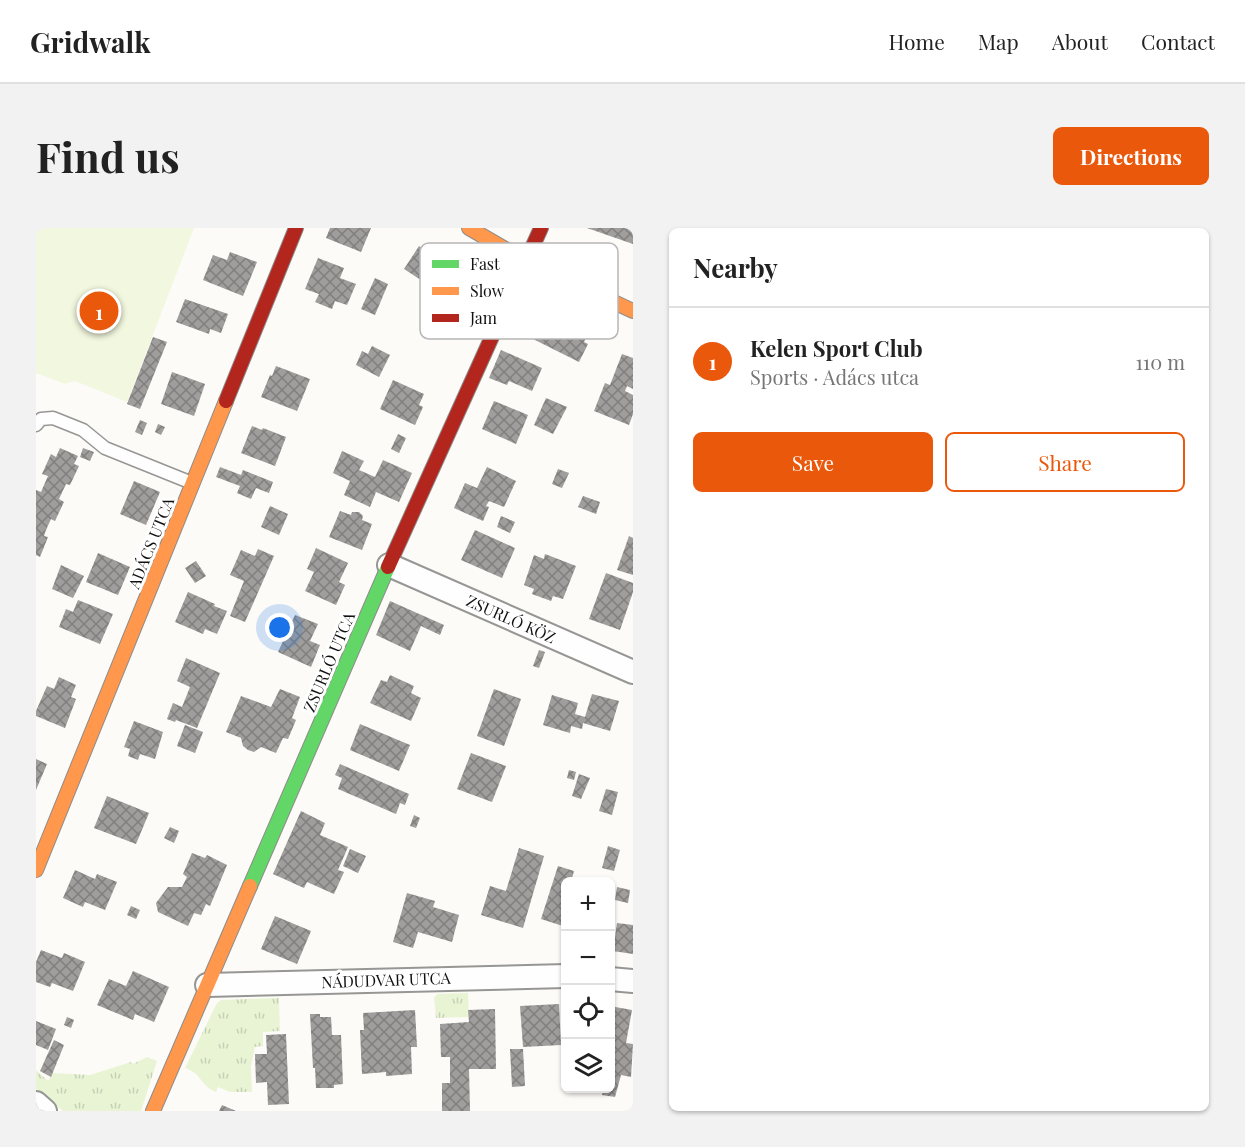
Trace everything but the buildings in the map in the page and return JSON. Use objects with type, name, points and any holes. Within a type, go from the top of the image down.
[{"type":"street","name":"ADÁCS UTCA","points":[[36,870],[296,228]]},
{"type":"street","points":[[469,228],[495,243]]},
{"type":"street","name":"ZSURLÓ UTCA","points":[[534,243],[541,228]]},
{"type":"street","points":[[618,304],[633,311]]},
{"type":"street","name":"ZSURLÓ UTCA","points":[[153,1111],[389,565],[491,339]]},
{"type":"street","name":"ZSURLÓ KÖZ","points":[[389,565],[633,672]]},
{"type":"street","name":"NÁDUDVAR UTCA","points":[[207,985],[561,976]]},
{"type":"street","points":[[615,979],[633,981]]},
{"type":"street","points":[[36,1103],[45,1111]]},
{"type":"lane","points":[[36,425],[41,419],[53,418],[83,430],[105,448],[193,484]]},
{"type":"green space","points":[[36,228],[194,228],[127,402],[75,381],[65,384],[36,373]]},
{"type":"green space","points":[[468,993],[469,1017],[436,1018],[434,998],[437,994]]},
{"type":"green space","points":[[279,998],[280,1031],[263,1032],[263,1046],[255,1047],[251,1066],[252,1092],[230,1092],[218,1087],[216,1092],[206,1086],[195,1073],[185,1068],[217,1003],[221,1000]]},
{"type":"green space","points":[[147,1057],[157,1061],[141,1111],[63,1111],[36,1089],[36,1070],[48,1081],[53,1073],[90,1075],[131,1062],[133,1064]]},
{"type":"traffic: fast","points":[[250,886],[388,567]]},
{"type":"traffic: slow","points":[[469,228],[495,243]]},
{"type":"traffic: slow","points":[[618,304],[633,311]]},
{"type":"traffic: slow","points":[[36,870],[226,401]]},
{"type":"traffic: slow","points":[[153,1111],[250,886]]},
{"type":"traffic: jam","points":[[226,401],[296,228]]},
{"type":"traffic: jam","points":[[534,243],[541,228]]},
{"type":"traffic: jam","points":[[388,567],[491,339]]},
{"type":"place","name":"Kelen Sport Club","points":[[99,311]]}]
